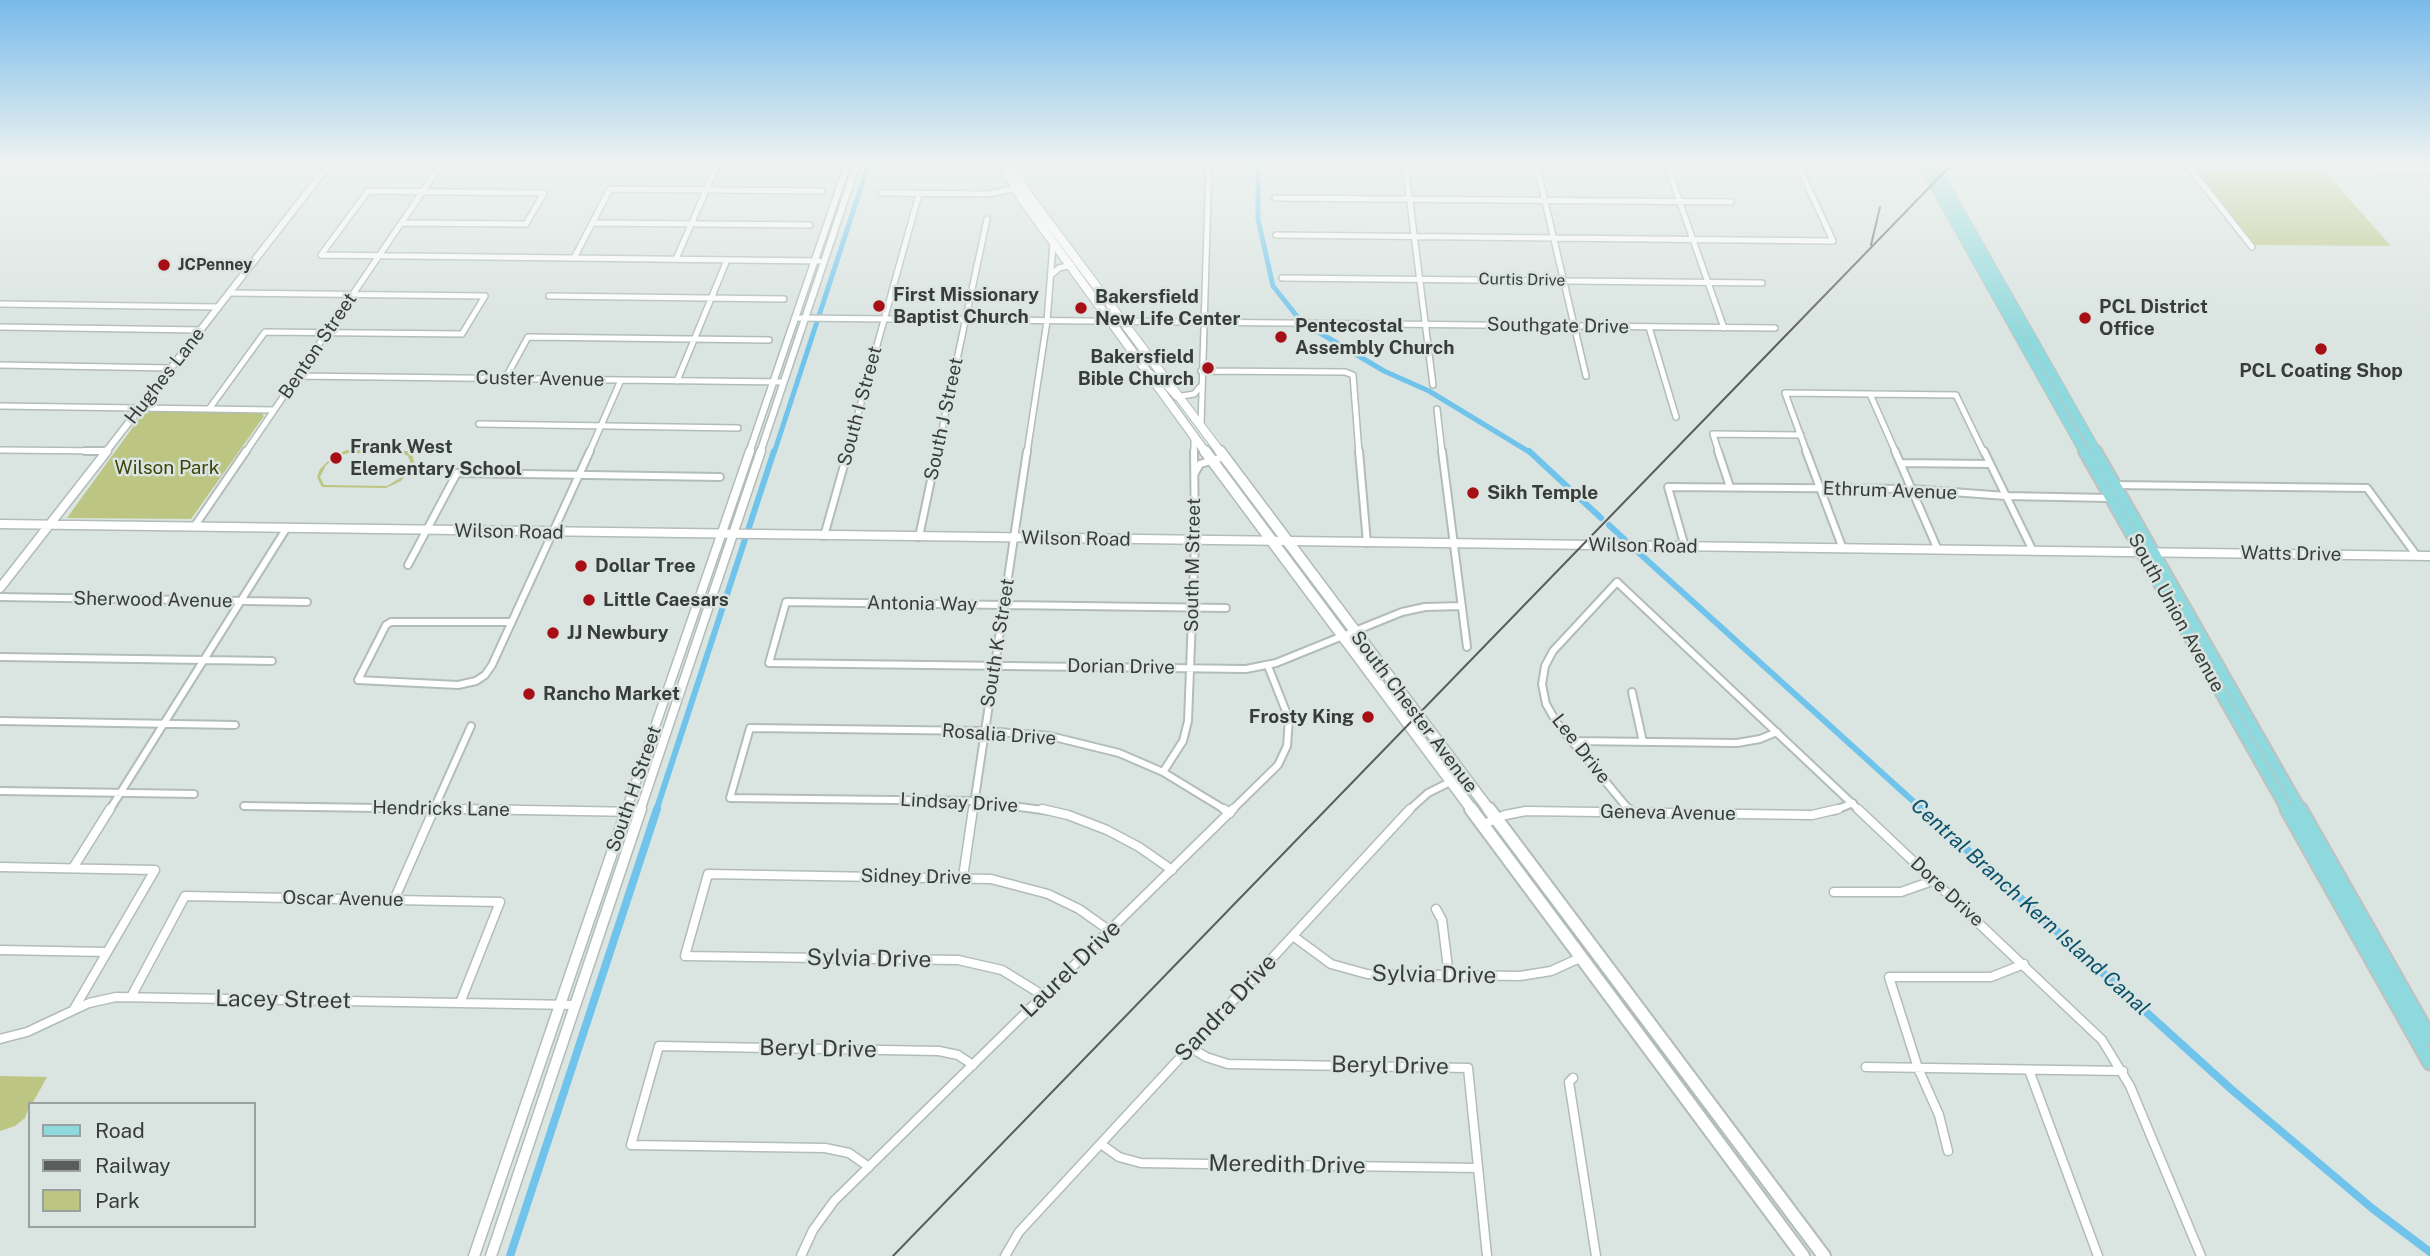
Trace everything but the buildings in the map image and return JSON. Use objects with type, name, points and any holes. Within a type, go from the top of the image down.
[{"type":"main road","name":"South Chester Avenue","points":[[1040,222],[1070,265],[1175,399],[1194,436],[1219,458],[1287,541],[1452,781],[1489,822],[1824,1256]]},
{"type":"main road","name":"South Chester Avenue","points":[[1046,222],[1079,263],[1149,372],[1199,424],[1273,541],[1462,776],[1489,822],[1582,957],[1803,1256]]},
{"type":"main road","name":"South Union Avenue","points":[[1957,222],[1971,241]]},
{"type":"main road","name":"South Union Avenue","points":[[1961,222],[2047,376],[2063,402],[2070,408],[2114,485],[2147,552],[2229,696],[2328,860],[2430,1038]]},
{"type":"main road","name":"South Union Avenue","points":[[2045,372],[2111,498],[2147,552]]},
{"type":"main road","name":"South Union Avenue","points":[[2229,696],[2285,806],[2429,1060]]},
{"type":"main road","points":[[2285,806],[2294,811],[2319,854],[2328,860]]},
{"type":"main road","points":[[2329,884],[2344,899],[2369,941],[2380,951]]},
{"type":"street","name":"Hughes Lane","points":[[0,588],[284,222]]},
{"type":"street","points":[[346,222],[321,255],[824,261]]},
{"type":"street","points":[[402,223],[526,224],[527,222]]},
{"type":"street","name":"South H Street","points":[[474,1256],[828,222]]},
{"type":"street","name":"South H Street","points":[[491,1256],[837,222]]},
{"type":"street","name":"South I Street","points":[[824,536],[911,222]]},
{"type":"street","name":"South J Street","points":[[919,537],[986,222]]},
{"type":"street","points":[[1199,424],[1207,222]]},
{"type":"street","points":[[1413,222],[1433,385]]},
{"type":"street","points":[[1550,222],[1586,376]]},
{"type":"street","points":[[1687,222],[1724,328]]},
{"type":"street","points":[[1276,235],[1832,241],[1823,222]]},
{"type":"street","points":[[2232,222],[2252,247]]},
{"type":"street","name":"Benton Street","points":[[194,527],[402,223]]},
{"type":"street","points":[[574,258],[593,223],[810,225]]},
{"type":"street","points":[[676,259],[692,224]]},
{"type":"street","name":"South K Street","points":[[963,877],[1047,321],[1054,243]]},
{"type":"street","points":[[677,381],[727,260]]},
{"type":"street","points":[[1051,277],[1059,268],[1079,263]]},
{"type":"street","name":"Curtis Drive","points":[[1282,278],[1762,283]]},
{"type":"street","points":[[209,409],[265,332],[462,334],[485,296],[229,293]]},
{"type":"street","points":[[549,296],[784,299]]},
{"type":"street","points":[[0,304],[219,307]]},
{"type":"street","name":"Southgate Drive","points":[[795,318],[1775,328]]},
{"type":"street","points":[[0,327],[201,330]]},
{"type":"street","points":[[1649,327],[1676,417]]},
{"type":"street","points":[[505,379],[528,337],[769,340]]},
{"type":"street","points":[[0,365],[171,368]]},
{"type":"street","points":[[1201,371],[1345,372],[1353,375],[1367,543]]},
{"type":"street","name":"Custer Avenue","points":[[297,376],[783,382]]},
{"type":"street","points":[[511,622],[391,622],[386,625],[358,680],[458,685],[476,681],[485,675],[511,622],[579,475],[621,380]]},
{"type":"street","points":[[1175,399],[1194,394],[1201,385]]},
{"type":"street","points":[[1843,549],[1785,393],[1956,395],[2033,551]]},
{"type":"street","points":[[1870,394],[1938,550]]},
{"type":"street","points":[[0,406],[274,410]]},
{"type":"street","points":[[1437,409],[1467,647]]},
{"type":"street","points":[[479,424],[738,428]]},
{"type":"street","points":[[1730,487],[1713,434],[1801,435]]},
{"type":"street","name":"South M Street","points":[[1163,772],[1186,731],[1195,541],[1194,436]]},
{"type":"street","points":[[0,450],[106,451]]},
{"type":"street","points":[[1194,474],[1200,464],[1219,458]]},
{"type":"street","points":[[1901,463],[1990,464]]},
{"type":"street","points":[[408,565],[457,473],[720,477]]},
{"type":"street","points":[[2114,485],[2367,488],[2417,555]]},
{"type":"street","name":"Ethrum Avenue","points":[[1685,547],[1668,486],[1912,489],[2006,496],[2111,498]]},
{"type":"street","name":"Wilson Road","points":[[0,524],[2147,552]]},
{"type":"street","points":[[73,869],[286,529]]},
{"type":"street","name":"Watts Drive","points":[[2147,552],[2430,556]]},
{"type":"street","name":"Dore Drive","points":[[1617,582],[2089,1026],[2123,1071],[2201,1256]]},
{"type":"street","name":"Lee Drive","points":[[1617,582],[1553,651],[1545,666],[1542,684],[1546,704],[1572,741],[1631,812]]},
{"type":"street","name":"Sherwood Avenue","points":[[0,597],[307,602]]},
{"type":"street","name":"Antonia Way","points":[[769,663],[786,602],[1226,608]]},
{"type":"street","name":"Dorian Drive","points":[[769,663],[1246,669],[1268,666],[1412,609],[1462,606]]},
{"type":"street","points":[[0,657],[272,661]]},
{"type":"street","name":"Laurel Drive","points":[[801,1256],[823,1215],[869,1167],[1271,773],[1287,746],[1289,728],[1286,709],[1268,666]]},
{"type":"street","points":[[1632,692],[1643,741]]},
{"type":"street","points":[[0,721],[235,724]]},
{"type":"street","points":[[394,900],[471,726]]},
{"type":"street","name":"Rosalia Drive","points":[[730,798],[750,727],[985,731],[1069,740],[1118,754],[1163,772],[1230,813]]},
{"type":"street","points":[[1572,741],[1737,743],[1760,739],[1777,732]]},
{"type":"street","name":"Sandra Drive","points":[[1005,1256],[1019,1233],[1418,801],[1462,776]]},
{"type":"street","points":[[0,791],[194,794]]},
{"type":"street","name":"Lindsay Drive","points":[[730,798],[974,801],[1027,806],[1087,822],[1139,847],[1172,870]]},
{"type":"street","name":"Geneva Avenue","points":[[1489,822],[1526,811],[1812,815],[1834,811],[1853,803]]},
{"type":"street","name":"Hendricks Lane","points":[[244,806],[639,812]]},
{"type":"street","points":[[0,867],[155,870],[74,1009]]},
{"type":"street","name":"Sidney Drive","points":[[685,956],[709,874],[963,877],[1010,883],[1048,894],[1079,909],[1110,931]]},
{"type":"street","points":[[1834,892],[1901,892],[1935,880]]},
{"type":"street","name":"Oscar Avenue","points":[[131,997],[185,896],[500,902],[460,1003]]},
{"type":"street","points":[[1436,909],[1442,920],[1449,976]]},
{"type":"street","name":"Sylvia Drive","points":[[1293,936],[1331,964],[1357,973],[1449,976],[1536,974],[1582,957]]},
{"type":"street","points":[[0,950],[107,952]]},
{"type":"street","name":"Sylvia Drive","points":[[685,956],[958,960],[1002,970],[1044,996]]},
{"type":"street","points":[[1948,1151],[1939,1115],[1918,1068],[1889,976],[1990,977],[2024,964]]},
{"type":"street","name":"Lacey Street","points":[[0,1039],[27,1032],[74,1009],[103,999],[131,997],[573,1005]]},
{"type":"street","name":"Beryl Drive","points":[[869,1167],[849,1153],[825,1148],[631,1145],[659,1046],[939,1051],[958,1055],[973,1065]]},
{"type":"street","name":"Beryl Drive","points":[[1190,1047],[1206,1057],[1228,1063],[1468,1068],[1478,1168]]},
{"type":"street","points":[[1866,1067],[2123,1071]]},
{"type":"street","points":[[2029,1069],[2098,1256]]},
{"type":"street","points":[[1573,1078],[1569,1082],[1596,1256]]},
{"type":"street","name":"Meredith Drive","points":[[1101,1144],[1119,1157],[1141,1163],[1478,1168]]},
{"type":"street","points":[[1478,1168],[1488,1256]]},
{"type":"green space","points":[[2234,222],[2369,222],[2391,246],[2252,245]]},
{"type":"green space","name":"Wilson Park","points":[[152,411],[261,413],[264,416],[191,519],[67,518],[141,416]]},
{"type":"green space","points":[[347,450],[407,451],[412,454],[414,463],[401,481],[386,488],[322,487],[317,477],[320,469],[334,455]],"holes":[[[349,453],[408,456],[411,464],[405,475],[387,486],[324,485],[320,477],[326,465],[338,456]]]},
{"type":"green space","points":[[0,1076],[47,1077],[33,1102],[28,1102],[25,1118],[15,1126],[0,1131]]},
{"type":"waterway","points":[[774,453],[850,222]]},
{"type":"waterway","name":"Central Branch Kern Island Canal","points":[[1259,222],[1273,286],[1300,320]]},
{"type":"waterway","name":"Central Branch Kern Island Canal","points":[[1310,327],[1384,371],[1429,391],[1531,453]]},
{"type":"waterway","points":[[656,811],[774,451]]},
{"type":"waterway","name":"Central Branch Kern Island Canal","points":[[1529,451],[1601,518]]},
{"type":"waterway","name":"Central Branch Kern Island Canal","points":[[1609,525],[1625,540]]},
{"type":"waterway","name":"Central Branch Kern Island Canal","points":[[1638,552],[1924,811]]},
{"type":"waterway","points":[[510,1256],[657,809]]},
{"type":"waterway","name":"Central Branch Kern Island Canal","points":[[1922,809],[2231,1089],[2373,1209],[2430,1252]]},
{"type":"railway","points":[[1871,245],[1877,222]]},
{"type":"railway","points":[[893,1256],[1896,222]]},
{"type":"place","name":"JCPenney","points":[[164,265]]},
{"type":"place","name":"First Missionary Baptist Church","points":[[879,306]]},
{"type":"place","name":"Bakersfield New Life Center","points":[[1081,308]]},
{"type":"place","name":"PCL District Office","points":[[2085,318]]},
{"type":"place","name":"Pentecostal Assembly Church","points":[[1281,337]]},
{"type":"place","name":"PCL Coating Shop","points":[[2321,349]]},
{"type":"place","name":"Bakersfield Bible Church","points":[[1208,368]]},
{"type":"place","name":"Frank West Elementary School","points":[[336,458]]},
{"type":"place","name":"Sikh Temple","points":[[1473,493]]},
{"type":"place","name":"Dollar Tree","points":[[581,566]]},
{"type":"place","name":"Little Caesars","points":[[589,600]]},
{"type":"place","name":"JJ Newbury","points":[[553,633]]},
{"type":"place","name":"Rancho Market","points":[[529,694]]},
{"type":"place","name":"Frosty King","points":[[1368,717]]}]
